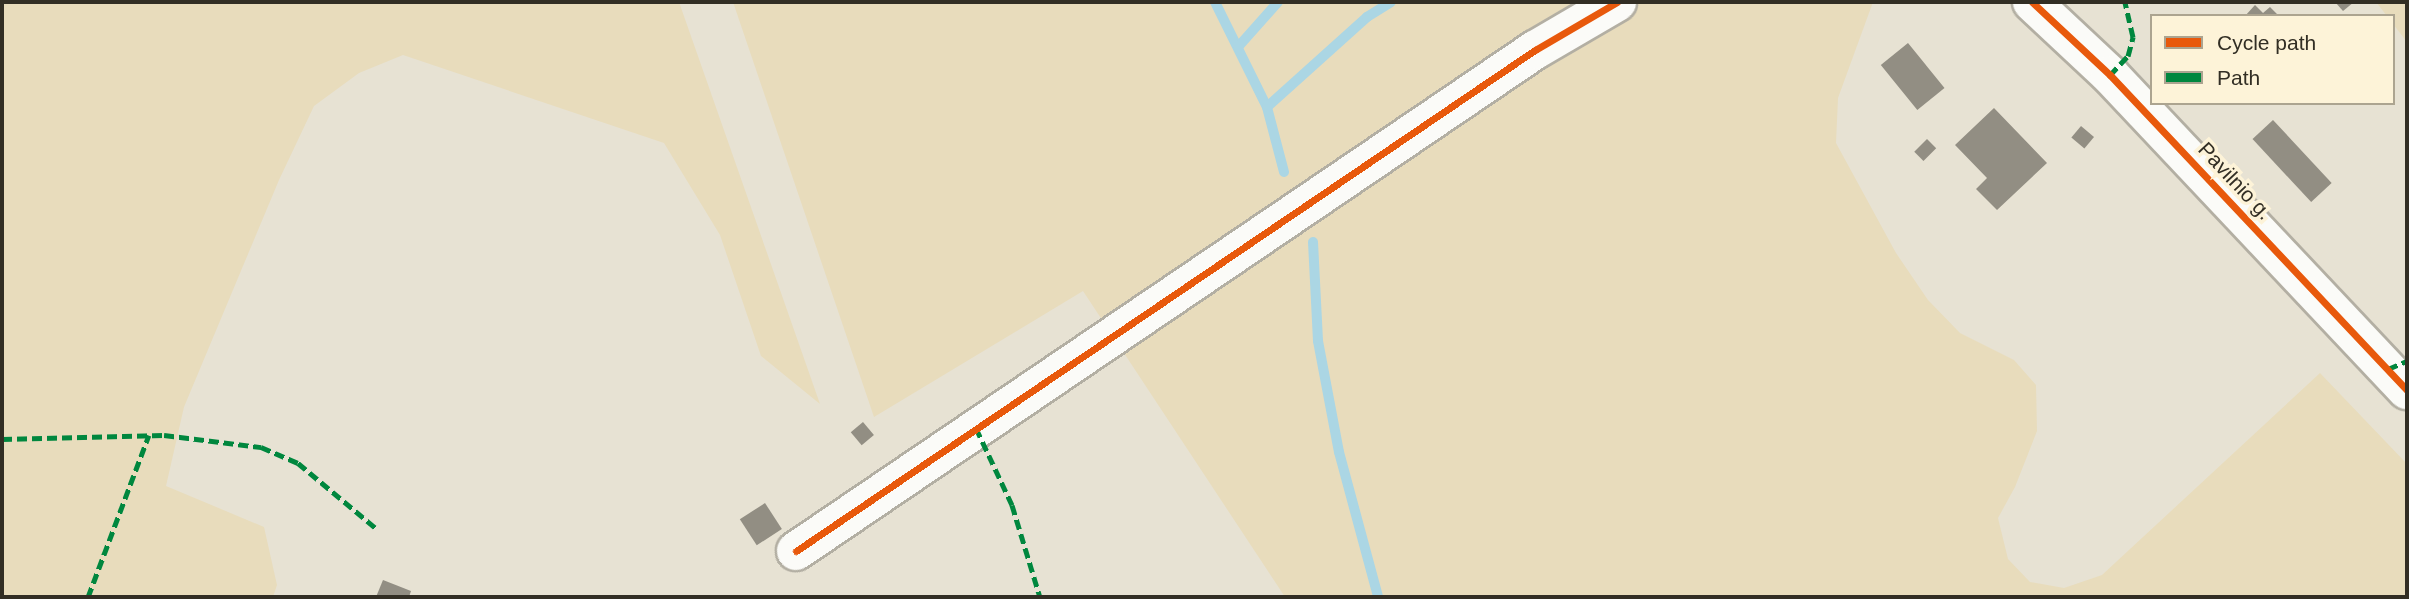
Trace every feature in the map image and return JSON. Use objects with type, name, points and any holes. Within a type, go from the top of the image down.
[{"type":"street","points":[[796,551],[1535,50],[1618,2]]},
{"type":"street","name":"Pavilnio g.","points":[[2032,2],[2152,118],[2407,390]]},
{"type":"shaded area","points":[[2,2],[679,2],[820,404],[761,356],[720,235],[664,143],[403,55],[359,73],[314,106],[279,180],[184,407],[166,486],[264,527],[277,585],[273,597],[2,597]]},
{"type":"shaded area","points":[[733,2],[1873,2],[1838,98],[1836,143],[1896,253],[1928,300],[1960,333],[2014,360],[2036,385],[2037,431],[2015,487],[1998,518],[2008,559],[2030,582],[2064,588],[2102,575],[2320,373],[2407,464],[2407,597],[1285,597],[1083,291],[874,417]]},
{"type":"shaded area","points":[[2376,2],[2407,2],[2407,42],[2395,27],[2395,14],[2385,14]]},
{"type":"building","points":[[2335,2],[2354,2],[2343,11]]},
{"type":"building","points":[[2255,5],[2263,13],[2270,7],[2277,14],[2247,14]]},
{"type":"building","points":[[1908,43],[1945,88],[1917,110],[1881,65]]},
{"type":"building","points":[[1994,108],[2047,163],[1997,210],[1976,189],[1987,178],[1955,145]]},
{"type":"building","points":[[2273,120],[2332,183],[2311,202],[2253,139]]},
{"type":"building","points":[[2081,126],[2094,137],[2084,148],[2071,137]]},
{"type":"building","points":[[1927,139],[1936,148],[1923,161],[1914,152]]},
{"type":"building","points":[[863,422],[874,435],[862,445],[851,432]]},
{"type":"building","points":[[765,503],[782,529],[757,545],[740,519]]},
{"type":"building","points":[[383,580],[411,591],[409,597],[376,597]]},
{"type":"waterway","points":[[1215,2],[1267,107]]},
{"type":"waterway","points":[[1238,47],[1278,2]]},
{"type":"waterway","points":[[1284,172],[1267,107],[1367,17],[1391,2]]},
{"type":"waterway","points":[[1313,242],[1318,341],[1339,452],[1378,597]]},
{"type":"marked path","points":[[2110,75],[2128,56],[2133,37],[2125,2]]},
{"type":"marked path","points":[[2388,369],[2407,361]]},
{"type":"marked path","points":[[976,428],[1012,505],[1040,597]]},
{"type":"marked path","points":[[88,597],[149,435]]},
{"type":"marked path","points":[[2,439],[164,435],[261,447],[298,463],[377,529]]},
{"type":"cycle path","points":[[796,551],[1535,50],[1617,2]]},
{"type":"cycle path","points":[[2032,2],[2110,75],[2407,390]]}]
